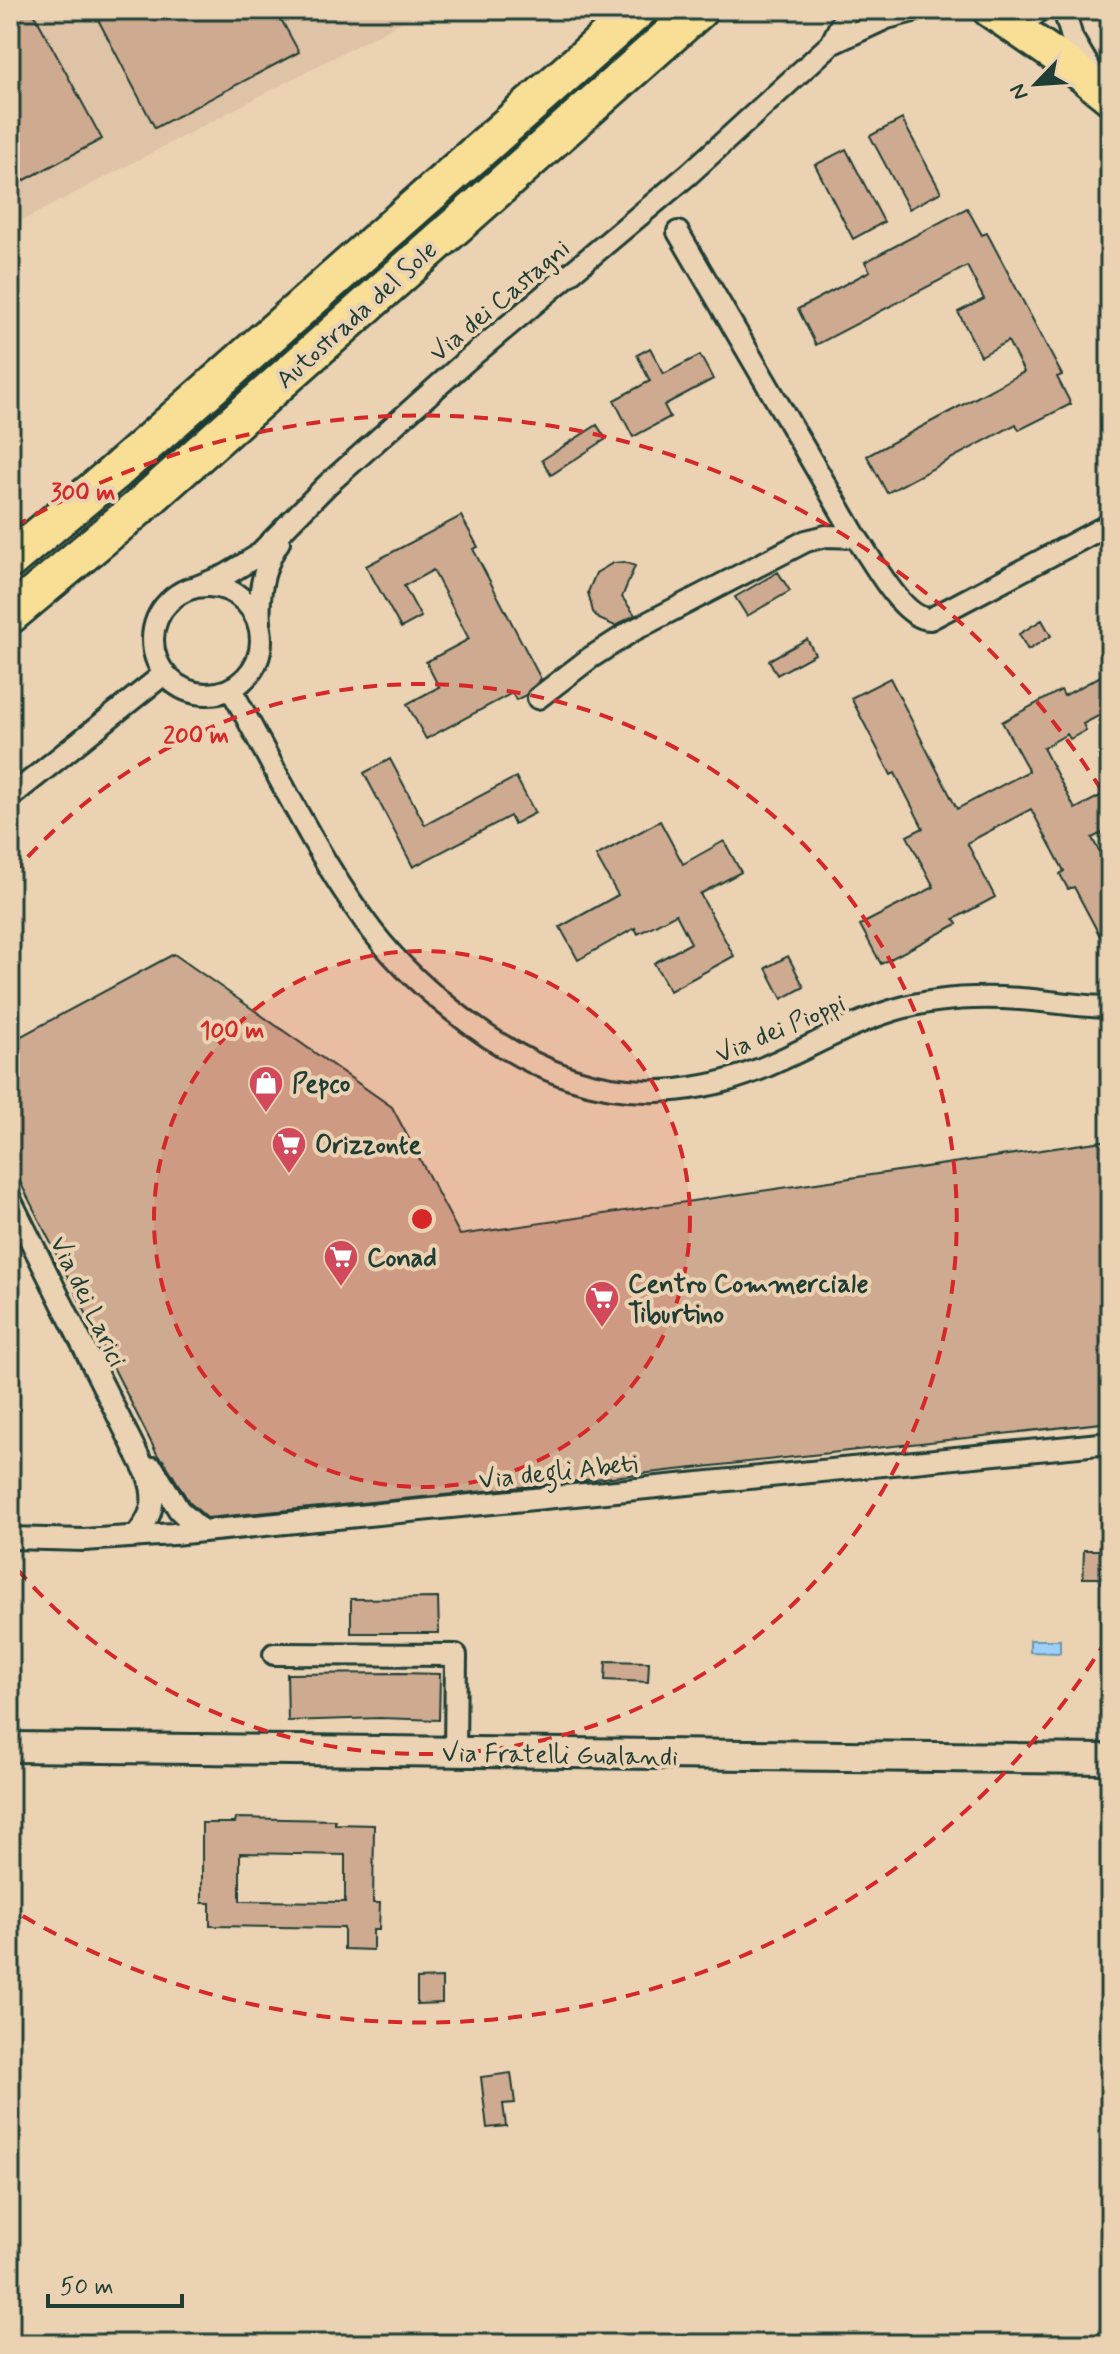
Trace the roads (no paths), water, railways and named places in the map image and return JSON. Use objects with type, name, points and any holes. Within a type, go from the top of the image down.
[{"type":"highway","name":"Autostrada del Sole","points":[[10,560],[126,462],[638,10]]},
{"type":"highway","name":"Autostrada del Sole","points":[[10,615],[138,508],[699,10]]},
{"type":"main road","points":[[989,10],[1027,16],[1108,96]]},
{"type":"street","points":[[831,44],[848,10]]},
{"type":"street","points":[[831,44],[887,18],[917,10]]},
{"type":"street","points":[[1064,10],[1072,38],[1108,96]]},
{"type":"street","name":"Via dei Castagni","points":[[164,674],[153,647],[157,619],[173,598],[226,575],[257,556],[327,485],[466,361],[689,174],[831,44]]},
{"type":"street","points":[[678,232],[856,537],[915,617],[930,619],[1110,524]]},
{"type":"street","points":[[10,797],[164,674],[178,686],[195,693],[214,694],[231,689],[245,680],[255,666],[260,651],[260,599],[264,574],[274,549],[295,519]]},
{"type":"street","points":[[538,698],[618,639],[794,546],[826,536],[856,537]]},
{"type":"street","points":[[196,587],[223,589],[246,602],[256,617],[261,635]]},
{"type":"street","name":"Via dei Pioppi","points":[[231,689],[325,859],[379,940],[414,978],[485,1037],[522,1059],[556,1073],[593,1086],[664,1092],[704,1086],[743,1075],[790,1057],[872,1018],[923,1004],[999,998],[1109,1008]]},
{"type":"street","name":"Via dei Larici","points":[[10,1199],[148,1476],[154,1499],[147,1522],[155,1535]]},
{"type":"street","name":"Via dei Larici","points":[[123,1426],[179,1510],[202,1531]]},
{"type":"street","name":"Via degli Abeti","points":[[10,1538],[45,1541],[202,1531],[1110,1443]]},
{"type":"street","points":[[155,1535],[168,1521],[167,1490]]},
{"type":"street","points":[[274,1654],[456,1655],[455,1752]]},
{"type":"street","name":"Via Fratelli Gualandi","points":[[10,1747],[1110,1759]]},
{"type":"water","points":[[1030,1640],[1060,1640],[1060,1653],[1030,1652]]},
{"type":"place","name":"Pepco","points":[[266,1114]]},
{"type":"place","name":"Orizzonte","points":[[289,1175]]},
{"type":"place","name":"Conad","points":[[341,1288]]},
{"type":"place","name":"Centro Commerciale Tiburtino","points":[[602,1329]]}]
